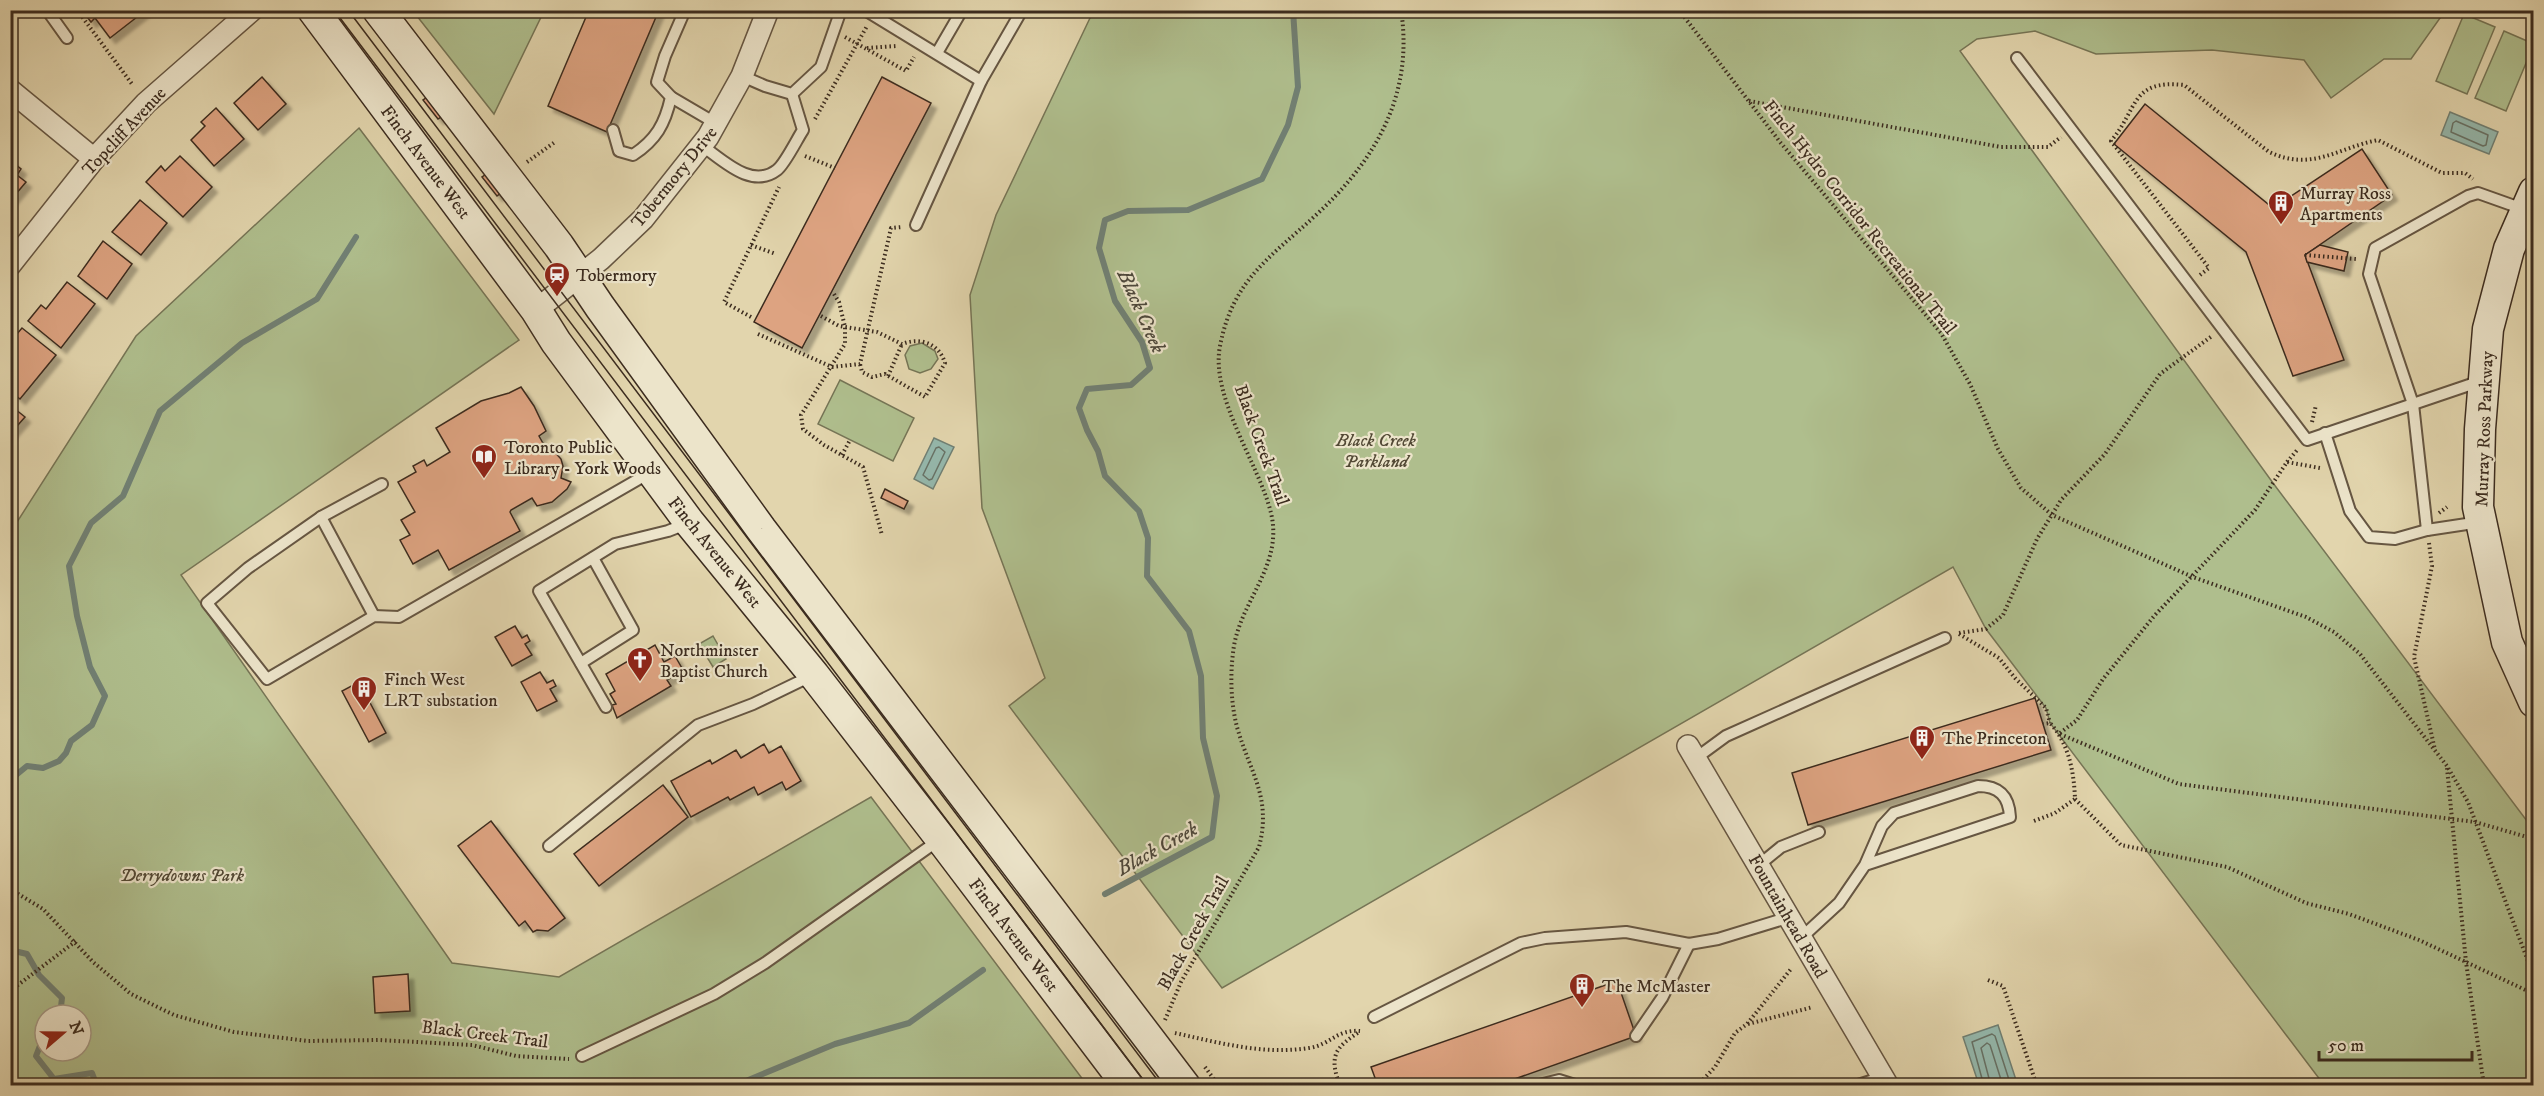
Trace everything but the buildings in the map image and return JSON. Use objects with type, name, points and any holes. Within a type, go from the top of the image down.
[{"type":"main road","name":"Finch Avenue West","points":[[313,10],[536,310],[556,342],[651,472],[941,838],[1128,1086]]},
{"type":"main road","points":[[378,10],[522,196],[761,529],[1185,1086]]},
{"type":"main road","name":"Murray Ross Parkway","points":[[2530,201],[2509,249],[2488,329],[2478,507],[2507,642],[2534,702]]},
{"type":"street","name":"Topcliff Avenue","points":[[10,265],[94,159],[146,103],[252,10]]},
{"type":"street","name":"Tobermory Drive","points":[[536,310],[580,277],[644,219],[717,124],[742,76],[768,10]]},
{"type":"street","points":[[10,90],[94,159]]},
{"type":"street","name":"Fountainhead Road","points":[[1692,752],[1886,1081]]},
{"type":"lane","points":[[47,10],[67,38]]},
{"type":"lane","points":[[685,10],[657,82],[671,97],[717,124]]},
{"type":"lane","points":[[792,94],[821,67],[841,10]]},
{"type":"lane","points":[[865,10],[981,81]]},
{"type":"lane","points":[[885,22],[890,10]]},
{"type":"lane","points":[[937,53],[962,10]]},
{"type":"lane","points":[[916,225],[981,81],[1023,10]]},
{"type":"lane","points":[[2017,58],[2307,440],[2484,380]]},
{"type":"lane","points":[[742,76],[792,94]]},
{"type":"lane","points":[[701,145],[744,175],[761,176],[778,170],[803,129],[792,94]]},
{"type":"lane","points":[[613,130],[619,151],[633,155],[651,143],[666,116],[671,97]]},
{"type":"lane","points":[[2426,524],[2414,404],[2369,273],[2375,248],[2478,193],[2530,201]]},
{"type":"lane","points":[[2325,434],[2350,512],[2369,537],[2395,539],[2426,524],[2481,522]]},
{"type":"lane","points":[[382,484],[321,518],[248,568],[207,603],[267,679],[374,616],[399,617],[651,472]]},
{"type":"lane","points":[[321,518],[374,616]]},
{"type":"lane","points":[[606,708],[539,591],[615,544],[668,531],[689,522]]},
{"type":"lane","points":[[581,663],[633,630],[593,558]]},
{"type":"lane","points":[[1692,752],[1945,638]]},
{"type":"lane","points":[[549,846],[698,724],[753,704],[814,675]]},
{"type":"lane","points":[[1801,938],[1839,903],[1865,865],[1882,826],[1894,813],[1978,786],[1992,786],[2003,794],[2009,804],[2010,817],[1865,865]]},
{"type":"lane","points":[[1759,865],[1781,847],[1819,832]]},
{"type":"lane","points":[[582,1056],[714,994],[765,963],[941,838]]},
{"type":"lane","points":[[1374,1017],[1521,943],[1545,938],[1626,932],[1689,944],[1718,939],[1790,918]]},
{"type":"lane","points":[[1636,1036],[1662,998],[1689,944]]},
{"type":"lane","points":[[1536,1086],[1558,1080],[1578,1086]]},
{"type":"lane","points":[[1855,1086],[1886,1081]]},
{"type":"path","points":[[77,10],[132,84]]},
{"type":"path","name":"Black Creek Trail","points":[[1163,1025],[1181,982],[1259,847],[1264,827],[1262,798],[1236,724],[1232,671],[1239,622],[1265,572],[1274,546],[1271,514],[1231,413],[1220,375],[1219,349],[1236,295],[1256,270],[1343,188],[1374,150],[1387,125],[1400,86],[1403,40],[1401,10]]},
{"type":"path","name":"Finch Hydro Corridor Recreational Trail","points":[[1679,10],[1748,101],[1941,333],[1970,384],[1998,449],[2020,488],[2052,515],[2193,577],[2306,616],[2334,632],[2360,654],[2447,766],[2468,802],[2534,977]]},
{"type":"path","points":[[834,31],[906,71],[921,43]]},
{"type":"path","points":[[867,48],[921,43]]},
{"type":"path","points":[[2188,284],[2209,268],[2111,141],[2121,129],[2139,95],[2152,87],[2170,83],[2184,85],[2270,152],[2280,157],[2302,161],[2317,160],[2378,140],[2442,173],[2465,173],[2474,180],[2478,188]]},
{"type":"path","points":[[1748,101],[2001,147],[2048,147],[2071,129]]},
{"type":"path","points":[[527,162],[555,142]]},
{"type":"path","points":[[790,150],[835,168]]},
{"type":"path","points":[[888,376],[902,344],[915,339],[923,340],[943,355],[945,363],[925,397],[888,376],[885,374],[873,377],[862,372],[860,364],[891,228],[916,225]]},
{"type":"path","points":[[751,244],[776,254]]},
{"type":"path","points":[[2305,255],[2356,260]]},
{"type":"path","points":[[834,294],[839,302],[845,327],[845,344],[801,415],[803,429],[863,467],[882,534]]},
{"type":"path","points":[[821,316],[845,327],[878,332],[902,344]]},
{"type":"path","points":[[1945,638],[1959,633],[1986,629],[2003,615],[2021,570],[2061,500],[2105,454],[2160,374],[2222,328]]},
{"type":"path","points":[[758,334],[832,368],[860,364]]},
{"type":"path","points":[[842,455],[850,440]]},
{"type":"path","points":[[2060,733],[2077,720],[2103,679],[2155,615],[2254,510],[2287,462],[2320,468],[2323,477]]},
{"type":"path","points":[[2436,753],[2414,657],[2432,566],[2426,524],[2446,507]]},
{"type":"path","points":[[1959,633],[1999,658],[2014,678],[2046,708],[2050,723],[2060,733],[2179,784],[2475,822],[2534,839]]},
{"type":"path","points":[[2043,724],[2050,723]]},
{"type":"path","points":[[2060,733],[2074,773],[2075,799],[2121,845],[2227,867],[2306,903],[2349,914],[2419,940],[2534,994]]},
{"type":"path","points":[[2447,766],[2466,962],[2484,1086]]},
{"type":"path","points":[[2034,821],[2055,813],[2075,799]]},
{"type":"path","name":"Black Creek Trail","points":[[10,889],[43,909],[76,941],[93,962],[131,994],[174,1016],[234,1032],[308,1041],[379,1040],[472,1045],[516,1056],[563,1060],[582,1056]]},
{"type":"path","points":[[10,991],[76,941]]},
{"type":"path","points":[[1697,1086],[1715,1067],[1735,1033],[1747,1024],[1791,969]]},
{"type":"path","points":[[1989,980],[2003,986],[2037,1086]]},
{"type":"path","points":[[1747,1024],[1814,1007]]},
{"type":"path","points":[[1348,1086],[1338,1080],[1334,1069],[1335,1053],[1341,1043],[1360,1031],[1374,1017]]},
{"type":"path","points":[[1173,1033],[1217,1044],[1259,1050],[1293,1051],[1313,1048],[1347,1030],[1360,1031]]},
{"type":"green space","points":[[413,11],[544,11],[494,114]]},
{"type":"green space","name":"Black Creek Parkland","points":[[1088,11],[2445,11],[2411,59],[2384,59],[2331,98],[2304,60],[2212,50],[2096,54],[2035,31],[1977,39],[1960,51],[2273,483],[2533,829],[2533,1085],[2324,1085],[2050,723],[2046,708],[1986,629],[1953,567],[1222,988],[1009,706],[1045,678],[982,508],[970,295],[996,215],[1090,18]]},
{"type":"green space","points":[[2464,14],[2495,27],[2467,94],[2436,81]]},
{"type":"green space","points":[[2504,31],[2534,44],[2506,111],[2475,98]]},
{"type":"green space","name":"Derrydowns Park","points":[[359,128],[519,340],[181,575],[452,963],[559,977],[871,797],[1087,1085],[11,1085],[10,533],[136,336]]},
{"type":"green space","points":[[922,343],[935,351],[938,359],[931,369],[920,373],[909,369],[905,355],[910,346]]},
{"type":"green space","points":[[840,380],[914,418],[893,461],[818,424]]},
{"type":"green space","points":[[713,636],[726,659],[713,667],[699,644]]},
{"type":"water","points":[[2450,112],[2498,132],[2489,154],[2441,135]]},
{"type":"water","points":[[934,438],[954,447],[933,489],[914,479]]},
{"type":"water","points":[[1998,1025],[2017,1083],[1979,1085],[1963,1037]]},
{"type":"waterway","name":"Black Creek","points":[[1105,894],[1212,837],[1217,796],[1203,738],[1201,676],[1189,631],[1147,576],[1148,538],[1139,511],[1105,476],[1098,451],[1079,408],[1087,389],[1131,385],[1150,368],[1142,342],[1115,301],[1099,248],[1105,220],[1128,211],[1188,210],[1262,179],[1288,125],[1298,87],[1293,10]]},
{"type":"waterway","points":[[10,780],[27,766],[43,768],[59,761],[66,753],[71,741],[92,725],[105,696],[90,667],[77,616],[69,566],[91,523],[123,496],[160,411],[242,343],[317,299],[356,237]]},
{"type":"waterway","name":"Black Creek","points":[[10,950],[27,954],[39,975],[62,998],[61,1003]]},
{"type":"waterway","name":"Black Creek","points":[[734,1086],[835,1044],[909,1023],[983,970]]},
{"type":"waterway","name":"Black Creek","points":[[41,1063],[54,1079],[92,1073],[97,1086]]},
{"type":"tram line","points":[[334,10],[1148,1086]]},
{"type":"tram line","points":[[348,10],[1162,1086]]},
{"type":"place","name":"Murray Ross Apartments","points":[[2281,226]]},
{"type":"place","name":"Tobermory","points":[[557,298]]},
{"type":"place","name":"Toronto Public Library - York Woods","points":[[484,480]]},
{"type":"place","name":"Northminster Baptist Church","points":[[640,683]]},
{"type":"place","name":"Finch West LRT substation","points":[[364,712]]},
{"type":"place","name":"The Princeton","points":[[1922,761]]},
{"type":"place","name":"The McMaster","points":[[1582,1009]]}]
